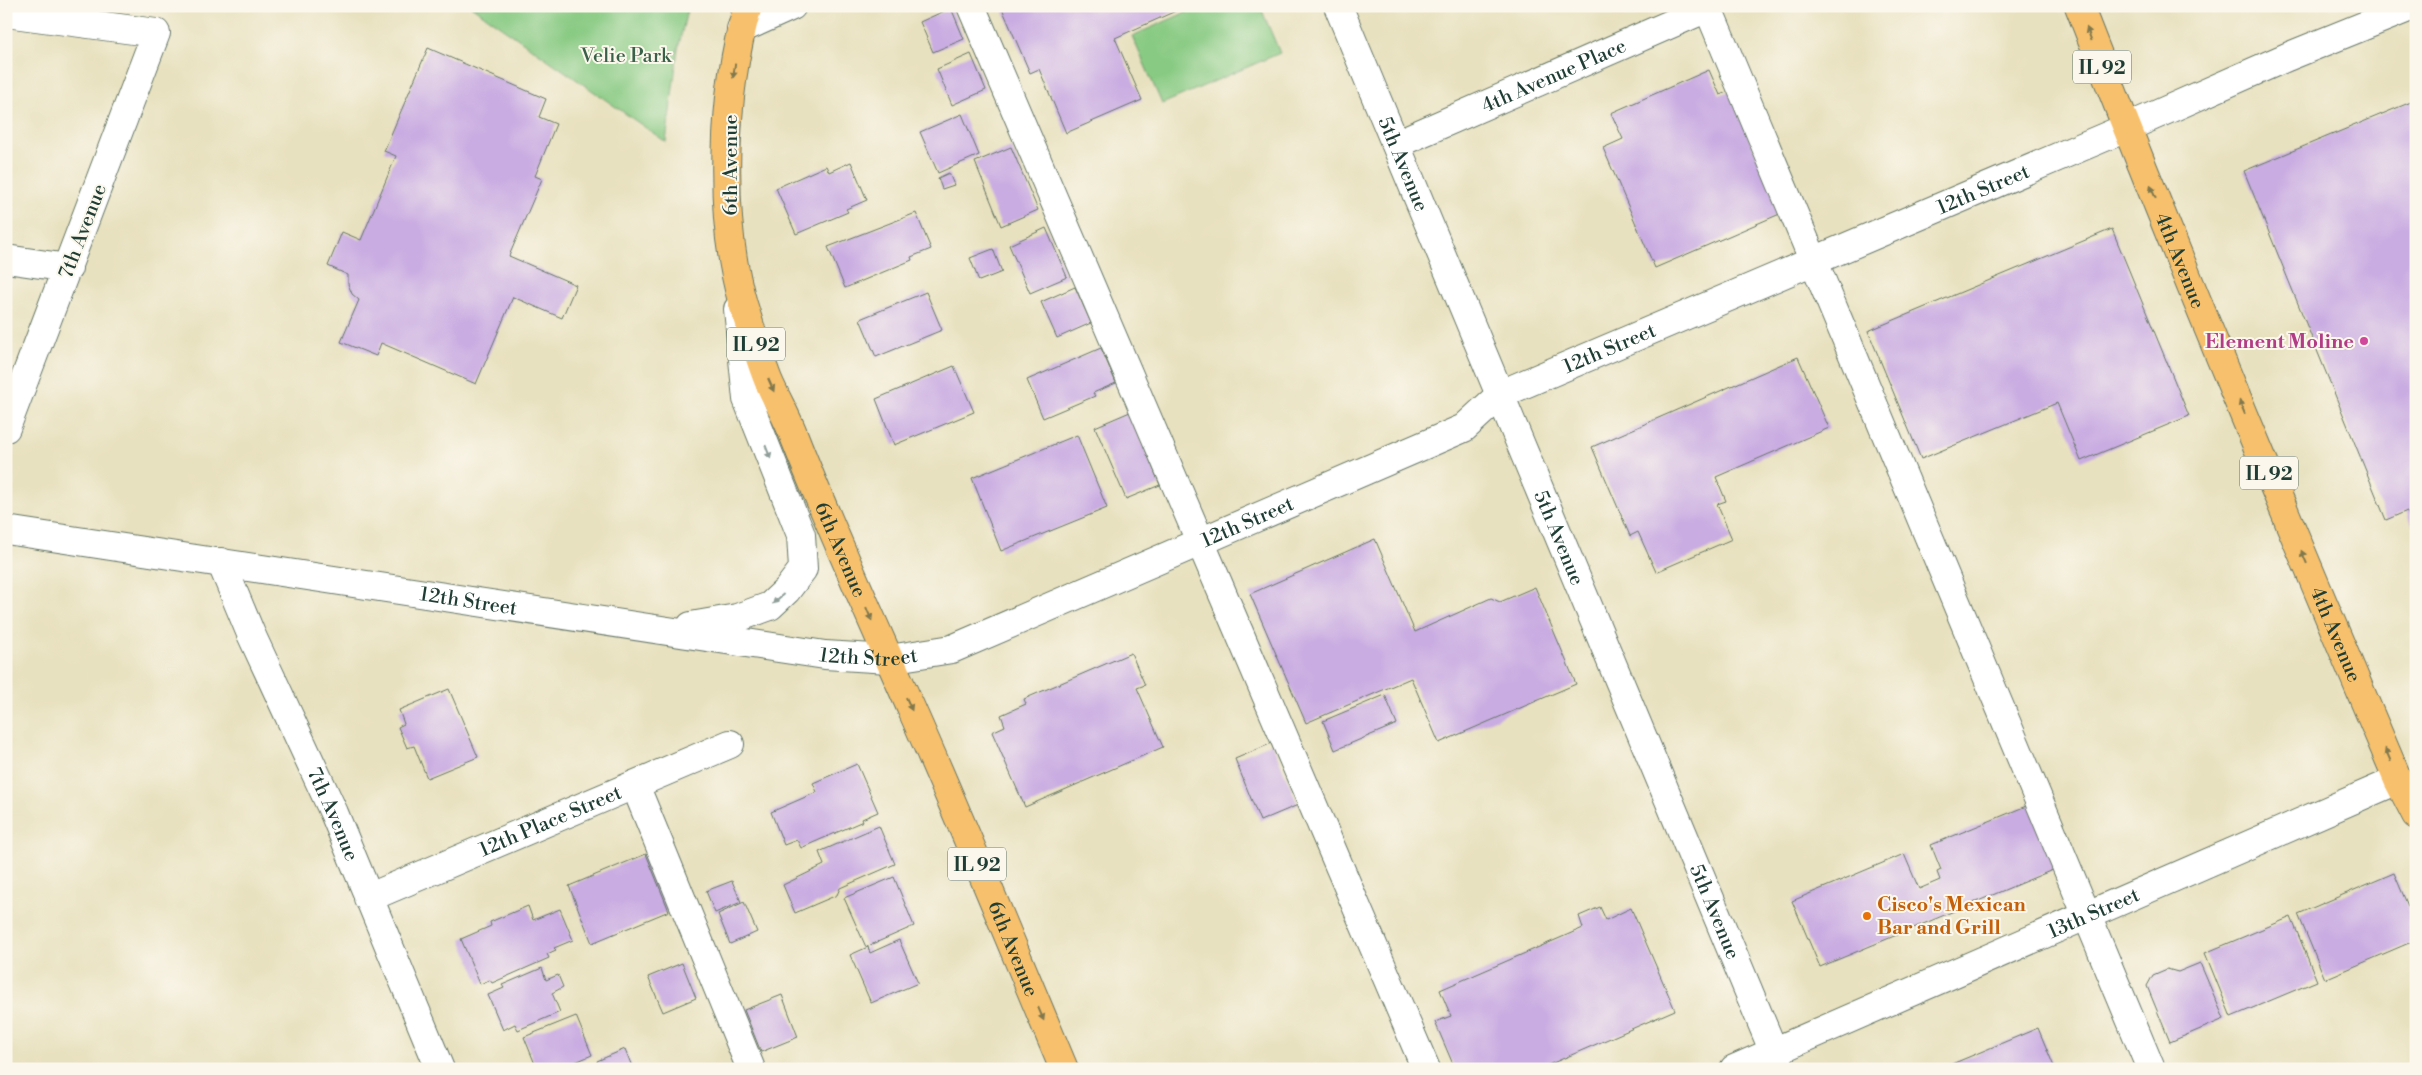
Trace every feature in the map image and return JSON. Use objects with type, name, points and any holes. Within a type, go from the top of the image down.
[{"type":"main road","name":"4th Avenue","points":[[2078,6],[2126,128],[2398,780],[2416,815]]},
{"type":"main road","name":"6th Avenue","points":[[745,18],[732,88],[727,158],[730,233],[742,300],[768,380],[790,424],[826,518],[889,659],[1064,1069]]},
{"type":"street","points":[[745,18],[792,6]]},
{"type":"street","points":[[971,6],[1426,1069]]},
{"type":"street","name":"5th Avenue","points":[[1338,6],[1778,1060]]},
{"type":"street","name":"12th Street","points":[[6,530],[825,655],[889,659],[952,649],[1464,428],[1501,394],[2126,128],[2287,57],[2413,6]]},
{"type":"street","points":[[1710,7],[2151,1069]]},
{"type":"street","name":"4th Avenue Place","points":[[1396,144],[1710,7]]},
{"type":"street","name":"7th Avenue","points":[[6,13],[156,34],[6,428]]},
{"type":"street","points":[[668,630],[737,618],[770,606],[787,590],[803,569],[800,535],[747,399],[730,233]]},
{"type":"street","points":[[6,259],[68,268]]},
{"type":"street","name":"7th Avenue","points":[[221,562],[251,634],[334,813],[440,1069]]},
{"type":"street","name":"12th Place Street","points":[[368,898],[730,744]]},
{"type":"street","name":"13th Street","points":[[1734,1069],[1778,1060],[2087,915],[2398,780]]},
{"type":"street","points":[[635,785],[750,1069]]},
{"type":"green space","name":"Velie Park","points":[[471,6],[688,6],[678,49],[666,142]]},
{"type":"green space","points":[[1200,6],[1260,6],[1280,53],[1162,104],[1132,36]]},
{"type":"building","points":[[1001,6],[1187,6],[1115,38],[1142,100],[1066,133],[1039,69],[1030,73]]},
{"type":"building","points":[[951,8],[964,39],[933,52],[920,22]]},
{"type":"building","points":[[428,48],[546,99],[539,117],[556,124],[535,176],[542,179],[509,256],[576,285],[562,318],[513,297],[476,384],[381,343],[376,356],[341,342],[359,300],[352,294],[348,284],[348,275],[328,266],[342,232],[361,240],[396,156],[384,151]]},
{"type":"building","points":[[971,54],[986,90],[952,105],[937,69]]},
{"type":"building","points":[[1709,70],[1720,95],[1729,91],[1782,213],[1655,268],[1603,148],[1623,139],[1611,113]]},
{"type":"building","name":"Element Moline","points":[[2416,100],[2416,534],[2407,511],[2386,520],[2244,171]]},
{"type":"building","points":[[962,114],[979,155],[938,173],[920,132]]},
{"type":"building","points":[[1011,147],[1038,210],[1001,226],[975,162]]},
{"type":"building","points":[[851,162],[867,200],[846,209],[848,212],[796,234],[776,188],[826,166],[829,172]]},
{"type":"building","points":[[949,173],[954,185],[942,189],[938,178]]},
{"type":"building","points":[[916,213],[931,249],[911,257],[912,260],[845,288],[828,247]]},
{"type":"building","points":[[1046,228],[1067,277],[1030,293],[1009,245]]},
{"type":"building","points":[[2112,229],[2189,416],[2081,461],[2057,403],[1921,459],[1868,331]]},
{"type":"building","points":[[993,249],[1002,272],[979,281],[970,258]]},
{"type":"building","points":[[1075,287],[1091,323],[1057,338],[1041,302]]},
{"type":"building","points":[[926,292],[942,330],[876,357],[860,319]]},
{"type":"building","points":[[1101,348],[1116,383],[1093,393],[1095,396],[1043,418],[1027,380]]},
{"type":"building","points":[[1798,357],[1829,428],[1716,477],[1726,501],[1717,504],[1732,539],[1656,572],[1638,532],[1630,536],[1592,447]]},
{"type":"building","points":[[954,366],[974,412],[894,445],[876,399]]},
{"type":"building","points":[[1130,412],[1160,485],[1126,499],[1095,427]]},
{"type":"building","points":[[1077,435],[1107,508],[1001,551],[972,478]]},
{"type":"building","points":[[1375,539],[1415,632],[1491,598],[1500,602],[1535,587],[1576,684],[1439,743],[1411,678],[1306,723],[1250,594]]},
{"type":"building","points":[[1131,653],[1145,685],[1137,688],[1163,747],[1025,807],[992,732],[1005,726],[1001,715],[1026,704],[1024,699]]},
{"type":"building","points":[[449,689],[478,757],[427,778],[414,746],[407,748],[398,727],[404,724],[399,710]]},
{"type":"building","points":[[1385,695],[1397,724],[1335,750],[1323,721]]},
{"type":"building","points":[[1272,743],[1298,805],[1260,821],[1235,759]]},
{"type":"building","points":[[857,764],[878,812],[862,819],[863,821],[801,848],[797,840],[784,845],[771,812],[817,792],[813,783]]},
{"type":"building","points":[[2036,802],[2062,866],[1820,967],[1792,901],[1904,854],[1919,889],[1940,880],[1937,872],[1941,870],[1931,845]]},
{"type":"building","points":[[879,826],[895,864],[840,888],[837,895],[795,913],[783,885],[824,865],[819,852]]},
{"type":"building","points":[[646,854],[669,911],[592,943],[569,886]]},
{"type":"building","points":[[2394,873],[2416,925],[2416,940],[2325,979],[2298,914]]},
{"type":"building","points":[[894,877],[914,926],[866,947],[844,898]]},
{"type":"building","points":[[732,881],[741,902],[715,913],[706,891]]},
{"type":"building","points":[[744,902],[757,932],[730,944],[718,914]]},
{"type":"building","points":[[528,906],[533,920],[560,909],[573,940],[554,948],[556,950],[547,954],[549,958],[492,983],[490,980],[480,984],[461,939],[491,926],[490,922]]},
{"type":"building","points":[[1600,907],[1606,920],[1631,908],[1675,1010],[1539,1069],[1455,1069],[1435,1022],[1451,1016],[1440,990],[1583,928],[1579,916]]},
{"type":"building","points":[[2291,917],[2317,981],[2231,1017],[2205,953]]},
{"type":"building","points":[[899,940],[918,983],[871,1003],[850,955],[868,947],[870,953]]},
{"type":"building","points":[[682,963],[696,998],[663,1012],[648,977]]},
{"type":"building","points":[[2200,963],[2224,1019],[2170,1042],[2147,986],[2153,975],[2167,969],[2178,972]]},
{"type":"building","points":[[542,968],[546,980],[558,975],[563,987],[552,993],[560,1012],[518,1030],[515,1024],[503,1030],[488,995],[504,988],[502,985]]},
{"type":"building","points":[[782,995],[798,1037],[761,1052],[744,1010]]},
{"type":"building","points":[[576,1016],[592,1055],[559,1069],[537,1069],[524,1037]]},
{"type":"building","points":[[2038,1028],[2055,1069],[1940,1069]]},
{"type":"building","points":[[625,1049],[633,1069],[599,1069],[597,1061]]},
{"type":"place","name":"Element Moline","points":[[2364,341]]},
{"type":"place","name":"Cisco's Mexican Bar and Grill","points":[[1867,916]]}]
